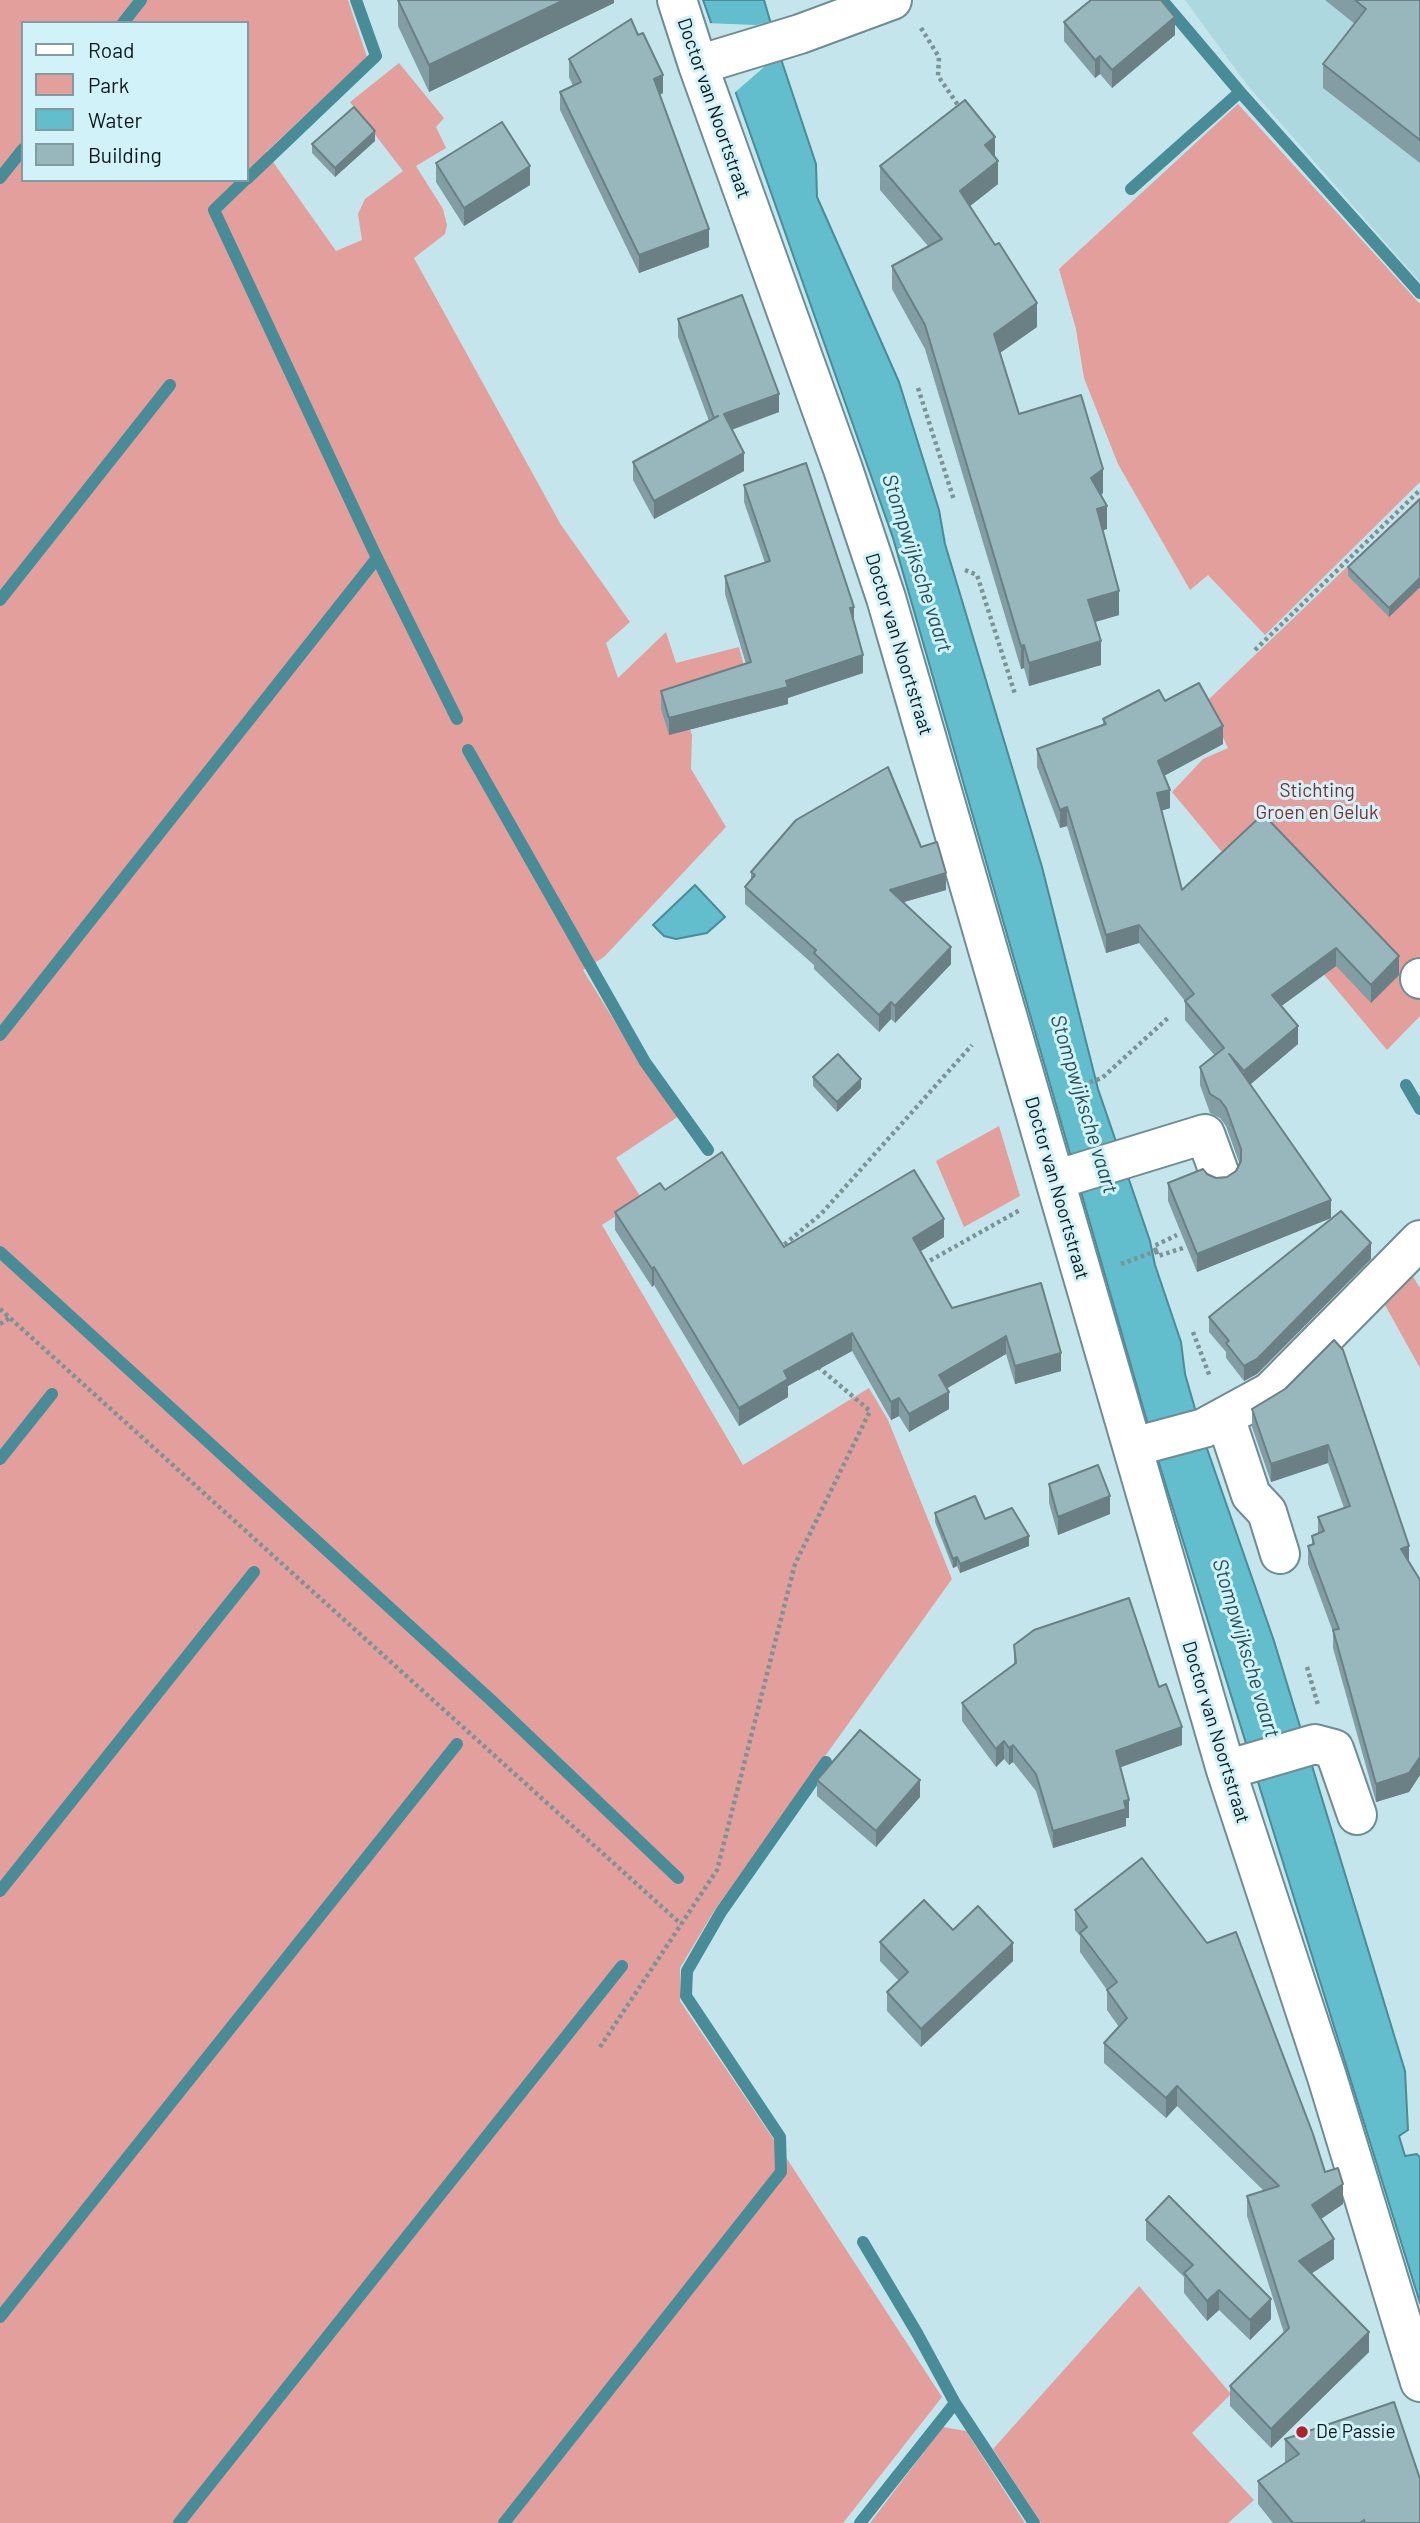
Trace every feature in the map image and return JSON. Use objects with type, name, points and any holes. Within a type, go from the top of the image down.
[{"type":"street","name":"Doctor van Noortstraat","points":[[677,0],[708,62],[882,585],[1012,1030],[1064,1177],[1327,2077],[1420,2382]]},
{"type":"street","points":[[708,62],[805,31],[905,11]]},
{"type":"street","points":[[1064,1177],[1205,1134],[1220,1175]]},
{"type":"street","points":[[1142,1445],[1214,1423],[1270,1392],[1420,1240]]},
{"type":"street","points":[[1214,1423],[1251,1495],[1266,1511],[1280,1554]]},
{"type":"street","points":[[1238,1766],[1315,1744],[1334,1749],[1357,1815]]},
{"type":"path","points":[[905,11],[939,57],[938,76],[961,109],[951,117]]},
{"type":"path","points":[[918,388],[954,500]]},
{"type":"path","points":[[1255,650],[1420,490]]},
{"type":"path","points":[[965,570],[977,575],[1016,694]]},
{"type":"path","points":[[1062,1091],[1102,1078],[1169,1017]]},
{"type":"path","points":[[772,1254],[821,1214],[970,1046],[1012,1030]]},
{"type":"path","points":[[920,1266],[1030,1205],[1064,1177]]},
{"type":"path","points":[[1177,1235],[1154,1246],[1158,1256],[1183,1248]]},
{"type":"path","points":[[1112,1267],[1156,1251]]},
{"type":"path","points":[[0,1309],[681,1924]]},
{"type":"path","points":[[0,1324],[10,1317]]},
{"type":"path","points":[[600,2047],[716,1870],[795,1564],[870,1411],[808,1358]]},
{"type":"shaded area","points":[[1185,0],[1420,0],[1420,282],[1248,86]]},
{"type":"green space","points":[[0,0],[348,0],[367,57],[266,152],[336,251],[362,240],[358,214],[365,199],[403,171],[350,102],[399,63],[444,118],[436,127],[446,148],[416,166],[443,209],[447,225],[445,234],[414,258],[561,525],[630,622],[606,643],[618,678],[666,632],[676,663],[739,647],[747,677],[680,699],[692,735],[691,769],[726,827],[604,957],[583,970],[641,1064],[679,1116],[616,1158],[642,1199],[602,1225],[743,1465],[869,1388],[888,1420],[952,1579],[714,1911],[680,1968],[680,2001],[942,2397],[843,2523],[0,2523]]},
{"type":"green space","points":[[1238,104],[1420,304],[1420,482],[1265,635],[1208,575],[1190,590],[1118,464],[1084,378],[1076,329],[1059,269]]},
{"type":"green space","name":"Stichting Groen en Geluk","points":[[1420,497],[1420,1016],[1387,1050],[1172,792],[1203,759],[1228,748],[1206,702]]},
{"type":"green space","points":[[999,1126],[1020,1196],[964,1227],[936,1161]]},
{"type":"green space","points":[[1409,1270],[1420,1288],[1420,1368],[1380,1296]]},
{"type":"green space","points":[[1139,2286],[1231,2394],[1192,2433],[1254,2500],[1228,2523],[1041,2523],[993,2449]]},
{"type":"green space","points":[[943,2427],[966,2431],[1025,2523],[870,2523]]},
{"type":"water","name":"Stompwijksche vaart","points":[[703,0],[764,0],[816,164],[817,197],[899,382],[939,510],[945,544],[1042,867],[1098,1089],[1150,1241],[1155,1265],[1181,1342],[1185,1374],[1204,1440],[1274,1641],[1405,2071],[1408,2130],[1399,2136],[1405,2156],[1417,2154],[1420,2158],[1420,2303],[1161,1470],[893,538]]},
{"type":"water","points":[[695,885],[725,917],[707,933],[676,939],[664,936],[653,925]]},
{"type":"pier","points":[[773,21],[784,56],[771,61],[732,95],[706,23],[756,25]]},
{"type":"building","points":[[398,0],[564,0],[429,65]]},
{"type":"building","points":[[1091,0],[1161,0],[1175,17],[1112,70],[1100,56],[1095,60],[1064,22]]},
{"type":"building","points":[[1355,0],[1420,0],[1420,140],[1323,64],[1366,9]]},
{"type":"building","points":[[631,19],[638,35],[643,33],[663,75],[654,79],[709,229],[639,255],[560,92],[581,82],[569,59]]},
{"type":"building","points":[[965,100],[995,137],[985,145],[998,161],[960,191],[995,245],[999,243],[1037,303],[994,334],[1019,414],[1081,395],[1103,469],[1091,478],[1107,506],[1097,509],[1119,591],[1088,600],[1101,641],[1029,663],[1024,645],[1021,646],[925,325],[892,266],[942,239],[880,166]]},
{"type":"building","points":[[354,107],[375,131],[335,168],[312,144]]},
{"type":"building","points":[[502,122],[530,166],[464,208],[436,163]]},
{"type":"building","points":[[742,295],[779,394],[724,414],[744,453],[654,501],[633,462],[718,416],[714,418],[678,319]]},
{"type":"building","points":[[806,463],[854,607],[850,608],[863,655],[786,681],[788,687],[669,718],[661,691],[751,662],[725,576],[770,561],[744,485]]},
{"type":"building","points":[[1420,499],[1420,578],[1389,608],[1348,567]]},
{"type":"building","points":[[1199,683],[1223,726],[1158,761],[1170,790],[1157,793],[1182,890],[1263,814],[1399,956],[1371,985],[1336,948],[1272,995],[1298,1026],[1244,1071],[1229,1054],[1331,1200],[1197,1254],[1168,1183],[1203,1169],[1216,1178],[1227,1177],[1236,1171],[1241,1161],[1241,1149],[1226,1108],[1210,1094],[1200,1067],[1224,1048],[1185,1001],[1194,994],[1139,925],[1106,935],[1067,807],[1060,810],[1037,749],[1106,724],[1103,719],[1159,690],[1165,701]]},
{"type":"building","points":[[888,767],[921,847],[937,842],[946,873],[890,890],[951,947],[895,1006],[891,1002],[879,1015],[814,953],[816,950],[745,887],[755,875],[751,872],[796,820]]},
{"type":"building","points":[[838,1054],[861,1079],[837,1102],[813,1077]]},
{"type":"building","points":[[722,1152],[784,1247],[914,1170],[944,1219],[913,1238],[952,1308],[1041,1283],[1061,1353],[1015,1366],[1006,1336],[939,1375],[949,1392],[909,1414],[899,1398],[891,1402],[852,1333],[784,1371],[788,1379],[739,1408],[654,1267],[652,1269],[615,1212],[660,1183],[665,1190]]},
{"type":"building","points":[[1341,1211],[1371,1243],[1257,1359],[1244,1366],[1226,1343],[1229,1341],[1209,1317]]},
{"type":"building","points":[[1334,1340],[1343,1350],[1409,1546],[1401,1549],[1420,1580],[1420,1757],[1409,1773],[1376,1784],[1333,1630],[1339,1629],[1308,1546],[1314,1544],[1312,1536],[1324,1531],[1318,1517],[1350,1506],[1328,1445],[1271,1464],[1252,1409],[1285,1389]]},
{"type":"building","points":[[1098,1465],[1110,1496],[1058,1517],[1049,1484]]},
{"type":"building","points":[[975,1496],[985,1519],[1012,1508],[1029,1536],[960,1564],[957,1557],[953,1559],[935,1513]]},
{"type":"building","points":[[1129,1598],[1159,1687],[1166,1684],[1182,1727],[1116,1751],[1129,1800],[1124,1801],[1126,1809],[1053,1831],[1036,1774],[1013,1745],[1009,1748],[1004,1741],[996,1749],[962,1703],[1016,1663],[1014,1645],[1034,1630]]},
{"type":"building","points":[[860,1730],[920,1780],[876,1831],[817,1780]]},
{"type":"building","points":[[1142,1858],[1207,1943],[1236,1932],[1325,2172],[1338,2168],[1343,2184],[1312,2205],[1334,2239],[1299,2261],[1369,2332],[1271,2429],[1230,2386],[1289,2328],[1247,2196],[1279,2186],[1177,2086],[1166,2098],[1104,2043],[1127,2018],[1107,1990],[1117,1982],[1080,1933],[1087,1927],[1075,1910]]},
{"type":"building","points":[[924,1900],[953,1930],[978,1906],[1013,1943],[921,2029],[887,1992],[908,1972],[880,1942]]},
{"type":"building","points":[[1169,2196],[1271,2299],[1250,2320],[1219,2290],[1207,2301],[1184,2273],[1193,2265],[1146,2220]]},
{"type":"building","points":[[1394,2402],[1420,2479],[1420,2523],[1365,2523],[1364,2520],[1360,2523],[1293,2523],[1258,2481],[1299,2454],[1285,2439]]},
{"type":"waterway","points":[[125,21],[141,0]]},
{"type":"waterway","points":[[248,178],[376,56],[356,0]]},
{"type":"waterway","points":[[1162,0],[1240,92],[1420,293]]},
{"type":"waterway","points":[[1131,189],[1240,92]]},
{"type":"waterway","points":[[0,178],[21,152]]},
{"type":"waterway","points":[[243,182],[214,210],[377,558],[457,719]]},
{"type":"waterway","points":[[0,600],[170,385]]},
{"type":"waterway","points":[[0,1035],[377,558]]},
{"type":"waterway","points":[[468,750],[645,1062],[708,1150]]},
{"type":"waterway","points":[[1406,1085],[1420,1109]]},
{"type":"waterway","points":[[0,1252],[492,1701],[678,1878]]},
{"type":"waterway","points":[[0,1459],[52,1394]]},
{"type":"waterway","points":[[0,1891],[254,1572]]},
{"type":"waterway","points":[[0,2317],[457,1744]]},
{"type":"waterway","points":[[504,2523],[781,2172],[780,2137],[686,1996],[687,1971],[721,1912],[826,1762]]},
{"type":"waterway","points":[[179,2523],[622,1966]]},
{"type":"waterway","points":[[860,2523],[955,2403],[863,2242]]},
{"type":"waterway","points":[[955,2403],[1034,2523]]},
{"type":"place","name":"De Passie","points":[[1302,2432]]}]
